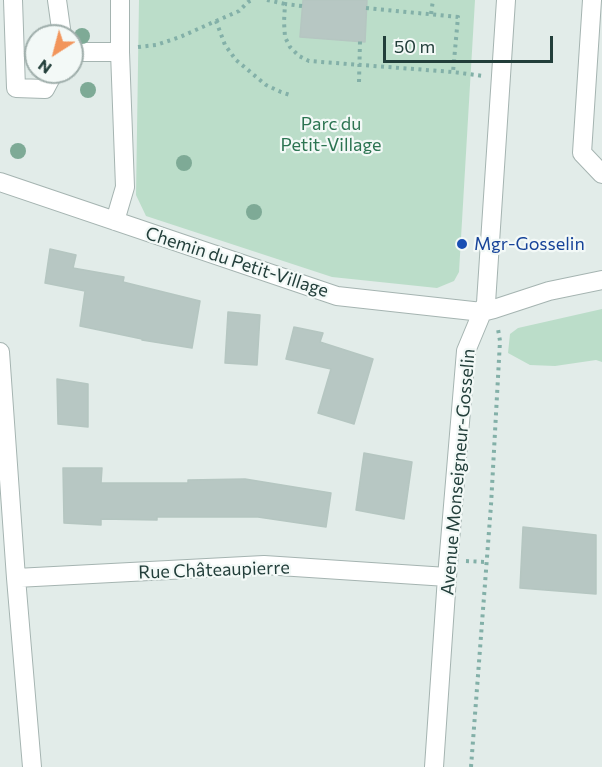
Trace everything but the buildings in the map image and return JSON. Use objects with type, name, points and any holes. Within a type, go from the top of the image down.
[{"type":"street","points":[[13,0],[16,87],[45,89],[48,84]]},
{"type":"street","points":[[57,0],[60,24]]},
{"type":"street","points":[[115,222],[124,187],[120,0]]},
{"type":"street","name":"Avenue Monseigneur-Gosselin","points":[[434,767],[466,351],[488,310],[486,303],[506,0]]},
{"type":"street","points":[[592,0],[582,153],[602,174]]},
{"type":"street","points":[[84,52],[120,52]]},
{"type":"street","name":"Chemin du Petit-Village","points":[[0,182],[337,296],[488,310]]},
{"type":"street","points":[[488,310],[549,291],[602,280]]},
{"type":"street","points":[[0,352],[32,767]]},
{"type":"street","name":"Rue Châteaupierre","points":[[16,578],[264,565],[447,577]]},
{"type":"path","points":[[267,0],[302,6]]},
{"type":"path","points":[[431,14],[433,0]]},
{"type":"path","points":[[120,52],[156,45],[189,34],[239,11],[250,1]]},
{"type":"path","points":[[285,4],[285,37],[290,47],[299,56],[309,61],[501,78]]},
{"type":"path","points":[[366,8],[458,17],[453,72]]},
{"type":"path","points":[[216,21],[225,45],[236,60],[266,85],[290,95]]},
{"type":"path","points":[[358,82],[360,41]]},
{"type":"path","points":[[471,767],[491,505],[500,340],[488,310]]},
{"type":"green space","name":"Parc du Petit-Village","points":[[139,0],[475,0],[459,272],[454,281],[437,288],[332,277],[146,216],[136,195]]},
{"type":"green space","points":[[602,309],[602,362],[596,360],[555,366],[530,365],[508,353],[510,334],[518,328]]},
{"type":"place","name":"Mgr-Gosselin","points":[[462,244]]}]
